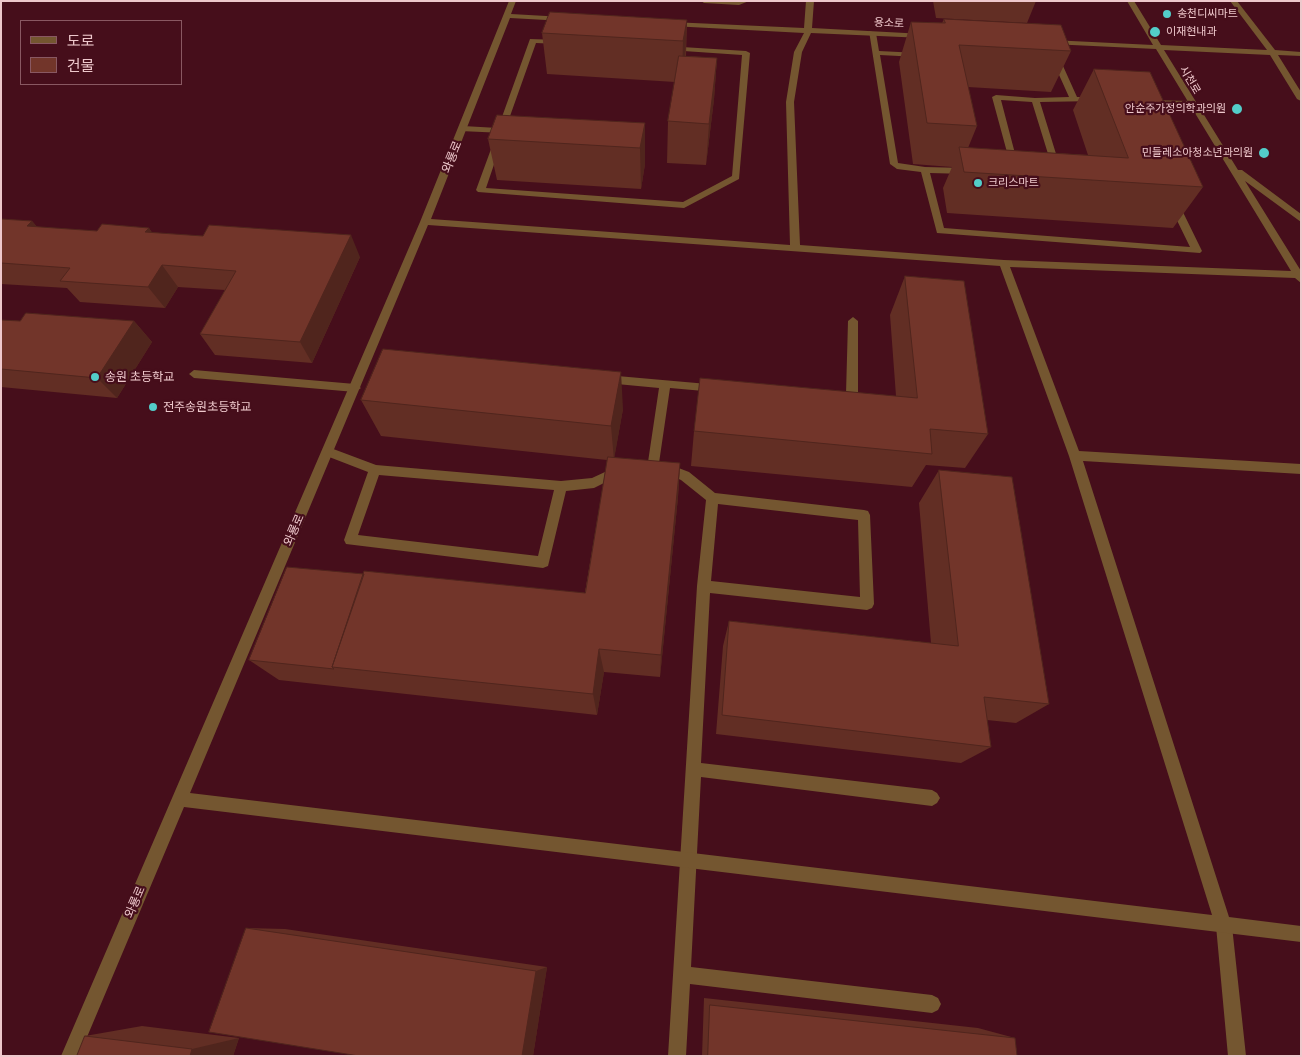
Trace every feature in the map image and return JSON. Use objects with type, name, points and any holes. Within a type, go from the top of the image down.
[{"type":"street","name":"와룡로","points":[[70,1056],[425,222],[513,1]]},
{"type":"street","points":[[704,1],[739,3],[746,1]]},
{"type":"street","points":[[795,247],[790,102],[798,52],[808,30],[810,1]]},
{"type":"street","name":"시천로","points":[[1130,1],[1191,103],[1300,276]]},
{"type":"street","points":[[1233,1],[1273,53],[1301,99]]},
{"type":"street","points":[[506,16],[575,20]]},
{"type":"street","name":"용소로","points":[[662,24],[931,36]]},
{"type":"street","points":[[872,33],[894,164],[908,169],[980,171]]},
{"type":"street","points":[[572,43],[533,41],[481,190],[684,205],[736,177],[746,53],[659,48]]},
{"type":"street","points":[[1039,42],[1301,54]]},
{"type":"street","points":[[1049,42],[1073,98]]},
{"type":"street","points":[[876,53],[923,55]]},
{"type":"street","points":[[1048,61],[1057,61]]},
{"type":"street","points":[[1015,172],[996,97],[1034,100],[1073,98],[1107,100]]},
{"type":"street","points":[[1034,100],[1059,174],[1050,174]]},
{"type":"street","points":[[1134,101],[1191,103]]},
{"type":"street","points":[[463,129],[501,131]]},
{"type":"street","name":"시천로","points":[[1233,168],[1301,219]]},
{"type":"street","points":[[926,170],[940,232],[1197,251],[1167,189]]},
{"type":"street","points":[[425,222],[1004,263],[1300,276]]},
{"type":"street","points":[[1004,263],[1075,456],[1224,926],[1237,1056]]},
{"type":"street","points":[[832,397],[852,399],[853,321]]},
{"type":"street","points":[[194,374],[355,388]]},
{"type":"street","points":[[598,378],[724,388]]},
{"type":"street","points":[[654,462],[665,384]]},
{"type":"street","points":[[328,452],[375,470],[560,486],[594,484],[622,469],[654,462],[685,476],[712,498],[864,515],[866,604],[704,586]]},
{"type":"street","points":[[1075,456],[1301,469]]},
{"type":"street","points":[[375,470],[350,540],[543,562],[560,486]]},
{"type":"street","points":[[677,1056],[704,586],[712,498]]},
{"type":"street","points":[[693,769],[932,798]]},
{"type":"street","points":[[179,799],[1301,934]]},
{"type":"street","points":[[683,975],[932,1004]]},
{"type":"building","points":[[550,12],[687,20],[683,41],[542,33]]},
{"type":"building","points":[[944,19],[1061,25],[1071,51],[959,45],[977,126],[927,123],[911,22],[945,23]]},
{"type":"building","points":[[679,56],[717,58],[709,124],[668,121]]},
{"type":"building","points":[[1094,69],[1150,72],[1203,187],[964,172],[959,147],[1128,158]]},
{"type":"building","points":[[497,115],[645,123],[640,148],[488,139]]},
{"type":"building","points":[[1,219],[32,221],[27,226],[97,231],[102,224],[149,228],[145,232],[203,236],[209,225],[351,235],[300,342],[200,334],[236,271],[162,265],[148,287],[60,281],[70,268],[1,263]]},
{"type":"building","points":[[905,276],[964,281],[988,434],[930,429],[932,454],[694,431],[700,378],[917,398]]},
{"type":"building","points":[[26,313],[134,321],[97,378],[1,369],[1,320],[20,321]]},
{"type":"building","points":[[383,349],[621,372],[611,426],[361,400]]},
{"type":"building","points":[[608,457],[680,463],[661,655],[599,649],[593,694],[332,667],[364,571],[585,593]]},
{"type":"building","points":[[939,470],[1012,477],[1049,704],[984,697],[991,747],[722,715],[729,621],[958,646]]},
{"type":"building","points":[[287,567],[364,574],[332,667],[334,669],[249,660]]},
{"type":"building","points":[[246,928],[536,971],[522,1056],[359,1056],[209,1032]]},
{"type":"building","points":[[710,1005],[1015,1038],[1017,1056],[708,1056]]},
{"type":"building","points":[[85,1036],[192,1049],[190,1056],[77,1056]]},
{"type":"place","name":"송천디씨마트","points":[[1167,14]]},
{"type":"place","name":"이재현내과","points":[[1155,32]]},
{"type":"place","name":"안순주가정의학과의원","points":[[1237,109]]},
{"type":"place","name":"민들레소아청소년과의원","points":[[1264,153]]},
{"type":"place","name":"크리스마트","points":[[978,183]]},
{"type":"place","name":"송원 초등학교","points":[[95,377]]},
{"type":"place","name":"전주송원초등학교","points":[[153,407]]}]
